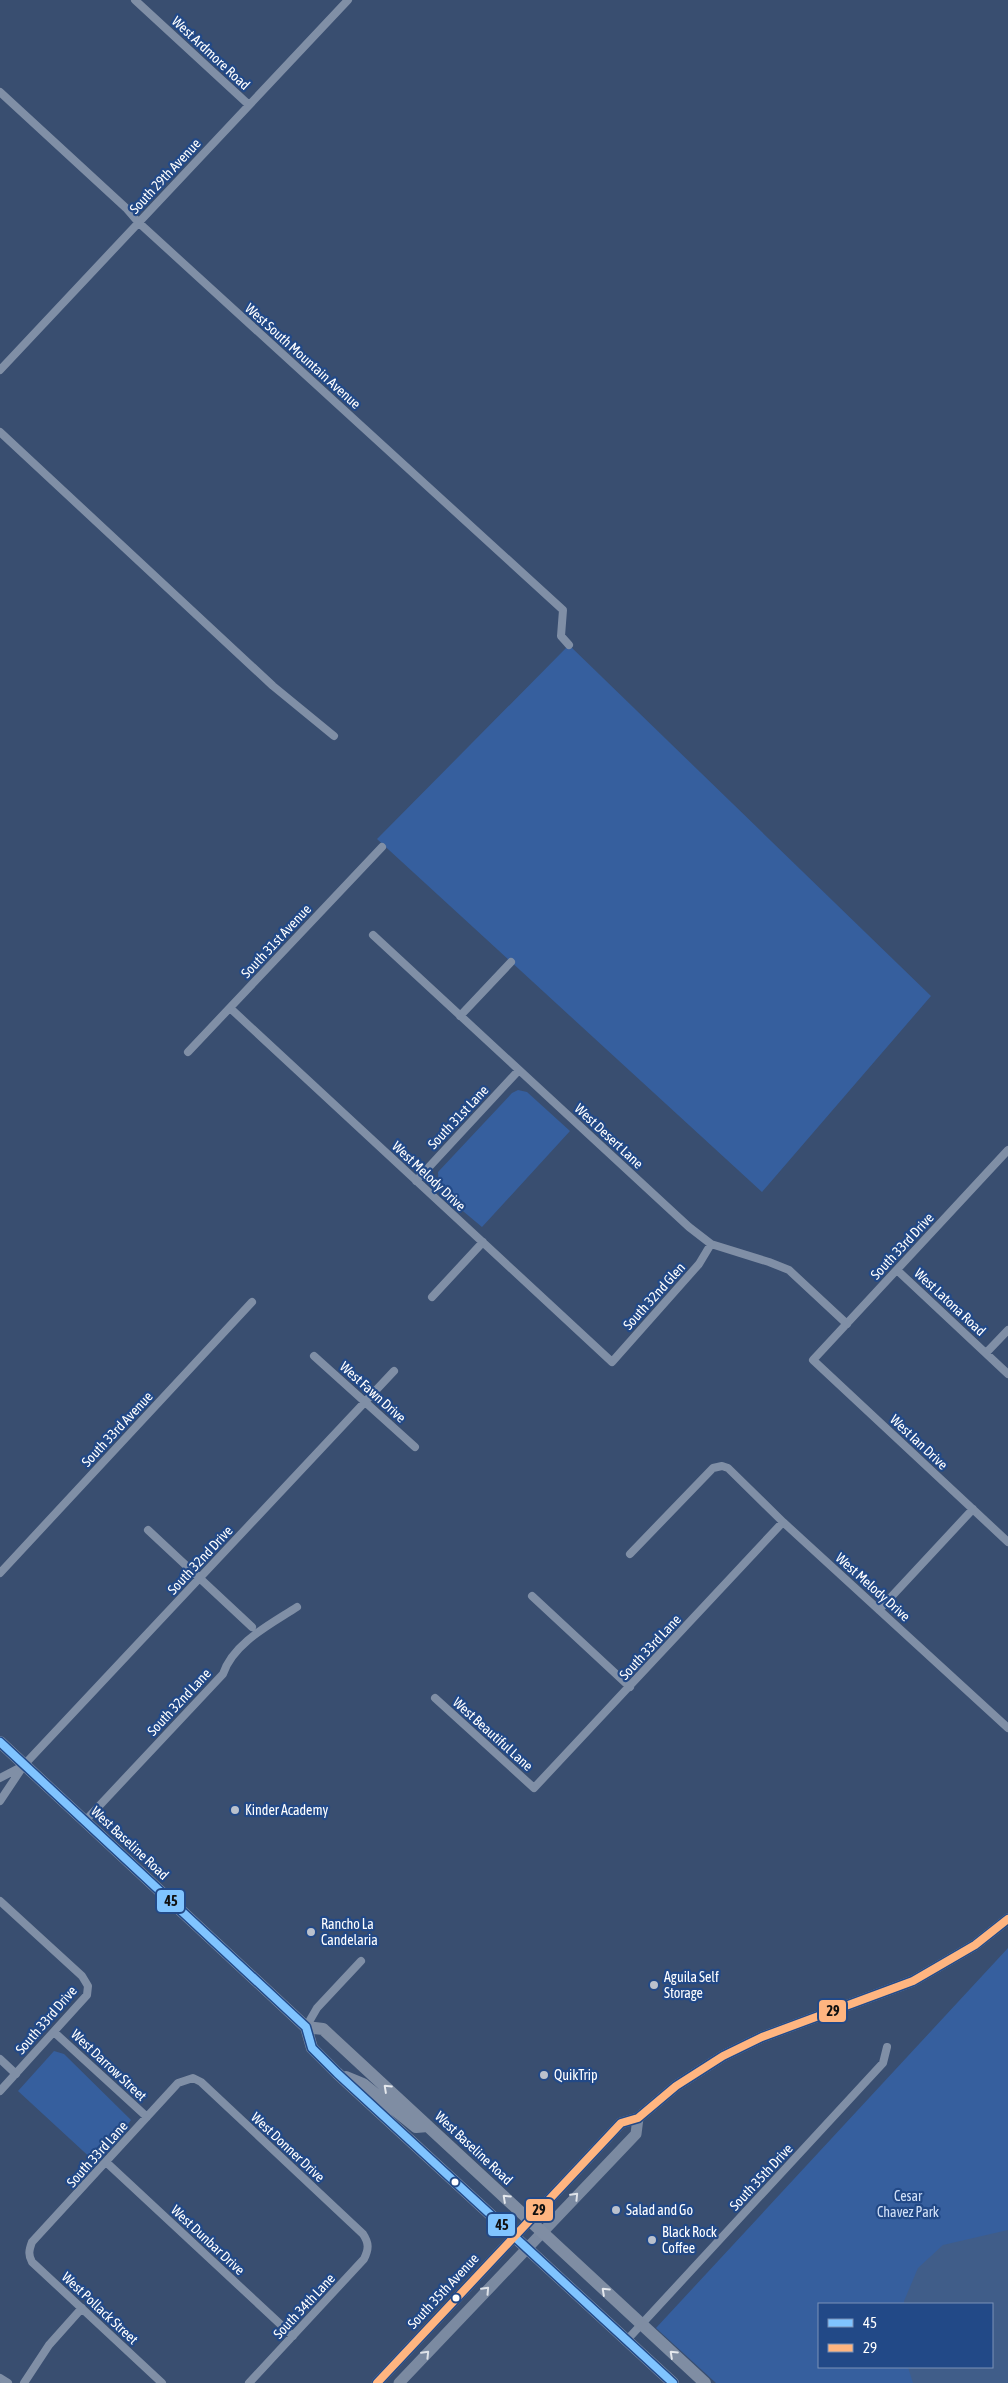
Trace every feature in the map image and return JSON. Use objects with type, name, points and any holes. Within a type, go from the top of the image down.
[{"type":"main road","name":"West Baseline Road","points":[[0,1742],[306,2027],[312,2048],[337,2073],[626,2341]]},
{"type":"main road","name":"South 35th Avenue","points":[[376,2383],[621,2123],[638,2118],[676,2086],[723,2056],[762,2037],[913,1981],[975,1945],[1008,1919]]},
{"type":"main road","name":"West Baseline Road","points":[[306,2027],[323,2029],[705,2383]]},
{"type":"main road","points":[[337,2073],[363,2084],[416,2127],[428,2126]]},
{"type":"main road","name":"South 35th Avenue","points":[[399,2383],[636,2134],[638,2118]]},
{"type":"main road","points":[[626,2341],[673,2383]]},
{"type":"street","name":"West Ardmore Road","points":[[135,0],[249,105]]},
{"type":"street","name":"South 29th Avenue","points":[[0,370],[348,0]]},
{"type":"street","name":"West South Mountain Avenue","points":[[0,92],[126,208],[138,222],[564,610],[561,636],[570,645]]},
{"type":"street","points":[[0,432],[273,686],[334,736]]},
{"type":"street","name":"South 31st Avenue","points":[[188,1052],[382,847]]},
{"type":"street","name":"West Desert Lane","points":[[373,935],[689,1227],[711,1244],[789,1270],[847,1324]]},
{"type":"street","points":[[460,1016],[511,962]]},
{"type":"street","name":"West Melody Drive","points":[[230,1008],[612,1362]]},
{"type":"street","name":"South 31st Lane","points":[[416,1181],[519,1070]]},
{"type":"street","name":"South 33rd Drive","points":[[813,1360],[1008,1150]]},
{"type":"street","points":[[432,1297],[483,1242]]},
{"type":"street","name":"South 32nd Glen","points":[[612,1362],[699,1264],[711,1244]]},
{"type":"street","name":"West Latona Road","points":[[897,1270],[1008,1374]]},
{"type":"street","name":"South 33rd Avenue","points":[[0,1573],[252,1302]]},
{"type":"street","points":[[986,1353],[1008,1330]]},
{"type":"street","name":"West Fawn Drive","points":[[314,1356],[415,1447]]},
{"type":"street","name":"West Ian Drive","points":[[813,1360],[1008,1542]]},
{"type":"street","name":"South 32nd Drive","points":[[24,1765],[394,1372]]},
{"type":"street","name":"West Melody Drive","points":[[630,1554],[713,1468],[722,1466],[728,1468],[783,1522],[1008,1728]]},
{"type":"street","points":[[879,1610],[973,1509]]},
{"type":"street","name":"South 33rd Lane","points":[[534,1788],[783,1522]]},
{"type":"street","points":[[148,1530],[252,1627]]},
{"type":"street","points":[[532,1596],[630,1686]]},
{"type":"street","name":"South 32nd Lane","points":[[85,1821],[223,1674],[229,1660],[256,1634],[297,1607]]},
{"type":"street","name":"West Beautiful Lane","points":[[435,1698],[534,1788]]},
{"type":"street","points":[[0,1778],[24,1765]]},
{"type":"street","points":[[0,1801],[24,1765]]},
{"type":"street","name":"South 33rd Drive","points":[[0,1901],[82,1976],[88,1986],[87,1995],[0,2091]]},
{"type":"street","points":[[306,2027],[317,2008],[361,1961]]},
{"type":"street","name":"West Darrow Street","points":[[54,2032],[147,2117]]},
{"type":"street","name":"South 35th Drive","points":[[626,2341],[883,2063],[886,2047]]},
{"type":"street","points":[[0,2060],[16,2074]]},
{"type":"street","name":"West Donner Drive","points":[[186,2079],[193,2078],[201,2082],[363,2234],[368,2242]]},
{"type":"street","name":"South 33rd Lane","points":[[30,2248],[32,2242],[178,2083],[186,2079]]},
{"type":"street","name":"West Dunbar Drive","points":[[106,2162],[293,2336]]},
{"type":"street","name":"South 34th Lane","points":[[249,2383],[364,2259],[368,2251],[368,2242]]},
{"type":"street","name":"West Pollack Street","points":[[30,2248],[29,2256],[32,2262],[162,2383]]},
{"type":"street","points":[[24,2383],[49,2345],[82,2308]]},
{"type":"street","points":[[0,2378],[8,2383]]},
{"type":"green space","points":[[569,645],[931,996],[762,1192],[377,839]]},
{"type":"green space","points":[[518,1090],[527,1092],[570,1131],[482,1227],[439,1191],[438,1172],[512,1093]]},
{"type":"green space","name":"Cesar Chavez Park","points":[[1008,1948],[1008,2383],[716,2383],[656,2328]]},
{"type":"green space","points":[[54,2051],[64,2054],[131,2120],[95,2162],[18,2091]]},
{"type":"shaded area","points":[[1008,2230],[1008,2383],[913,2383],[908,2368],[993,2368],[993,2303],[904,2303],[918,2268],[943,2245]]},
{"type":"transit line","name":"45","points":[[0,1742],[306,2027],[312,2048],[337,2073],[673,2383]]},
{"type":"transit line","name":"29","points":[[377,2383],[621,2123],[638,2118],[676,2086],[723,2056],[762,2037],[913,1981],[975,1945],[1008,1919]]},
{"type":"place","name":"Kinder Academy","points":[[235,1810]]},
{"type":"place","name":"Rancho La Candelaria","points":[[311,1932]]},
{"type":"place","name":"Aguila Self Storage","points":[[654,1985]]},
{"type":"place","name":"QuikTrip","points":[[544,2075]]},
{"type":"place","name":"Salad and Go","points":[[616,2210]]},
{"type":"place","name":"Black Rock Coffee","points":[[652,2240]]}]
